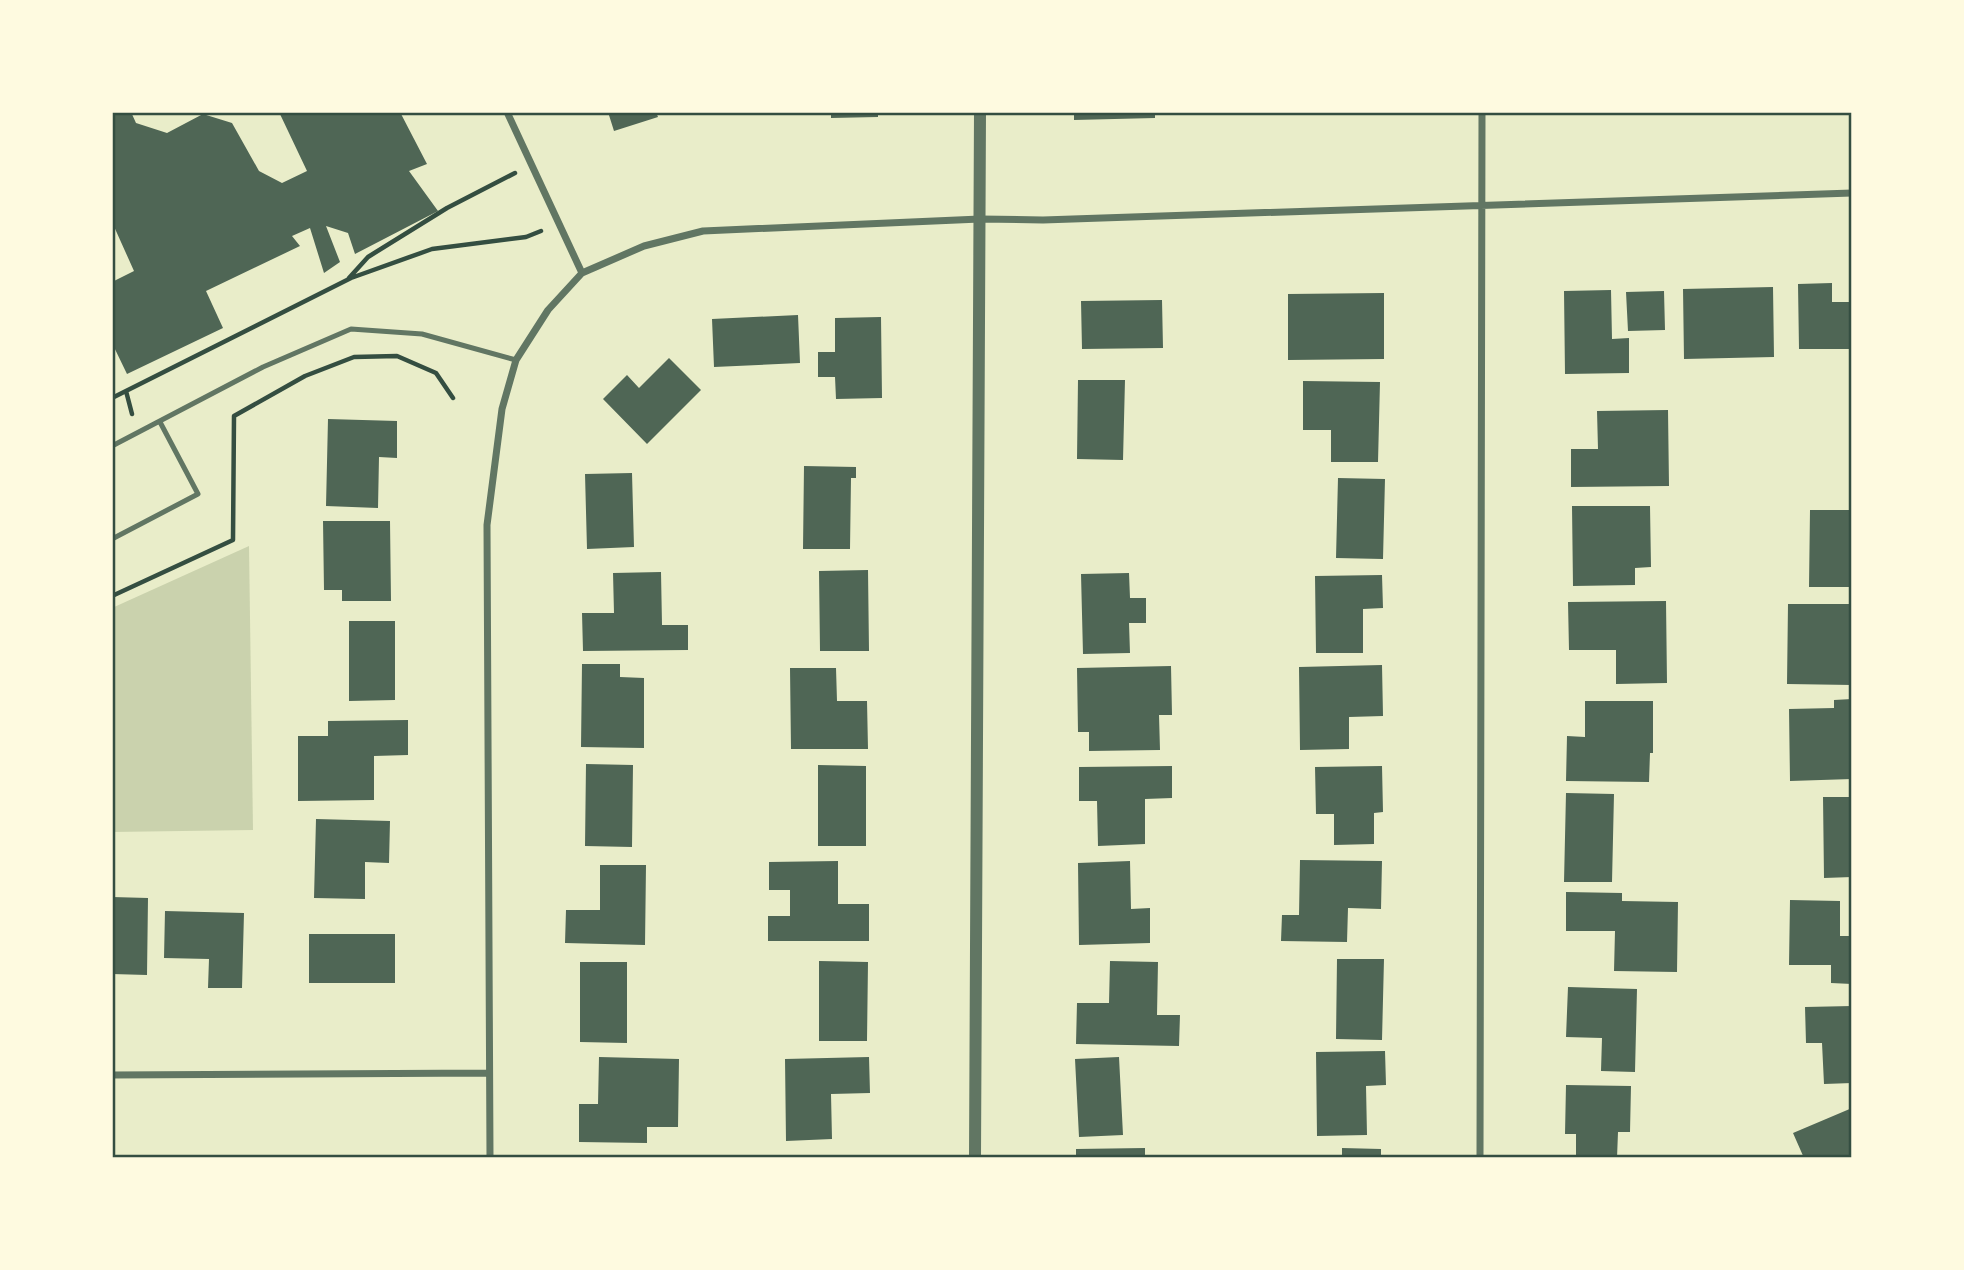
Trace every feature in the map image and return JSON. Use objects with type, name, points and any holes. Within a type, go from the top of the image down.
[{"type":"street","points":[[507,112],[582,273]]},
{"type":"street","points":[[975,1158],[980,112]]},
{"type":"street","points":[[1480,1158],[1482,112]]},
{"type":"street","points":[[490,1158],[488,525],[502,409],[516,360],[548,310],[582,273],[645,246],[703,231],[980,219],[1043,220],[1852,193]]},
{"type":"street","points":[[112,1075],[489,1073]]},
{"type":"lane","points":[[112,446],[263,367],[351,329],[422,334],[516,360]]},
{"type":"lane","points":[[112,539],[198,494],[160,422]]},
{"type":"path","points":[[347,280],[368,257],[496,181]]},
{"type":"path","points":[[112,398],[347,280],[432,249],[526,237],[558,224]]},
{"type":"path","points":[[112,596],[233,540],[234,416],[264,398],[306,376],[354,357],[397,356],[436,373],[453,398]]},
{"type":"green space","points":[[249,546],[253,830],[112,832],[112,608]]},
{"type":"building","points":[[112,112],[131,112],[136,123],[167,133],[203,114],[232,123],[259,171],[282,183],[307,171],[279,112],[400,112],[427,164],[409,171],[438,211],[355,254],[348,233],[326,226],[340,262],[324,273],[310,228],[292,236],[300,246],[206,291],[223,328],[127,374],[112,343],[112,282],[134,271],[112,222]]},
{"type":"building","points":[[608,112],[656,112],[658,117],[614,131]]},
{"type":"building","points":[[831,112],[878,112],[878,117],[831,118]]},
{"type":"building","points":[[1074,112],[1155,112],[1155,118],[1074,120]]},
{"type":"building","points":[[1832,283],[1832,302],[1852,302],[1852,349],[1799,349],[1798,284]]},
{"type":"building","points":[[1773,287],[1774,357],[1684,359],[1683,289]]},
{"type":"building","points":[[1611,290],[1612,339],[1629,338],[1629,373],[1565,374],[1564,291]]},
{"type":"building","points":[[1664,291],[1665,330],[1628,331],[1626,292]]},
{"type":"building","points":[[1384,293],[1384,359],[1288,360],[1288,294]]},
{"type":"building","points":[[1162,300],[1163,348],[1082,349],[1081,301]]},
{"type":"building","points":[[798,315],[800,363],[714,367],[712,319]]},
{"type":"building","points":[[881,317],[882,398],[836,399],[835,377],[818,377],[818,352],[835,352],[835,318]]},
{"type":"building","points":[[669,358],[701,390],[647,444],[603,399],[627,375],[639,388]]},
{"type":"building","points":[[1078,380],[1125,380],[1123,460],[1077,459]]},
{"type":"building","points":[[1303,381],[1380,382],[1378,462],[1331,462],[1331,430],[1303,430]]},
{"type":"building","points":[[1668,410],[1669,486],[1571,487],[1571,449],[1598,449],[1597,411]]},
{"type":"building","points":[[328,419],[397,421],[397,458],[379,457],[378,508],[326,506]]},
{"type":"building","points":[[804,466],[856,467],[856,478],[851,478],[850,549],[803,549]]},
{"type":"building","points":[[632,473],[634,547],[587,549],[585,474]]},
{"type":"building","points":[[1338,478],[1385,479],[1383,559],[1336,558]]},
{"type":"building","points":[[1572,506],[1650,506],[1651,567],[1635,568],[1635,585],[1573,586]]},
{"type":"building","points":[[1810,510],[1852,510],[1852,587],[1809,587]]},
{"type":"building","points":[[323,521],[390,521],[391,601],[342,601],[342,590],[324,590]]},
{"type":"building","points":[[868,570],[869,651],[820,651],[819,571]]},
{"type":"building","points":[[661,572],[662,625],[688,625],[688,650],[583,651],[582,613],[614,613],[613,573]]},
{"type":"building","points":[[1129,573],[1130,598],[1146,598],[1146,623],[1129,623],[1130,653],[1083,654],[1081,574]]},
{"type":"building","points":[[1382,575],[1383,608],[1363,609],[1363,653],[1316,653],[1315,576]]},
{"type":"building","points":[[1666,601],[1667,683],[1616,684],[1616,650],[1569,650],[1568,602]]},
{"type":"building","points":[[1788,604],[1852,604],[1852,685],[1787,684]]},
{"type":"building","points":[[349,621],[395,621],[395,700],[349,701]]},
{"type":"building","points":[[582,664],[620,664],[620,677],[644,678],[644,748],[581,747]]},
{"type":"building","points":[[1382,665],[1383,716],[1349,717],[1349,749],[1300,750],[1299,667]]},
{"type":"building","points":[[1171,666],[1172,715],[1159,715],[1160,750],[1089,751],[1089,732],[1078,732],[1077,668]]},
{"type":"building","points":[[790,668],[836,668],[837,701],[867,701],[868,749],[791,749]]},
{"type":"building","points":[[1852,699],[1852,779],[1790,781],[1789,709],[1834,708],[1834,700]]},
{"type":"building","points":[[1585,701],[1653,701],[1653,753],[1650,753],[1649,782],[1566,781],[1567,736],[1585,737]]},
{"type":"building","points":[[408,720],[408,755],[374,756],[374,800],[298,801],[298,736],[328,736],[328,721]]},
{"type":"building","points":[[586,764],[633,765],[632,847],[585,846]]},
{"type":"building","points":[[818,765],[866,766],[866,846],[818,846]]},
{"type":"building","points":[[1172,766],[1172,798],[1145,799],[1145,844],[1098,846],[1097,801],[1079,801],[1079,767]]},
{"type":"building","points":[[1382,766],[1383,812],[1374,813],[1374,844],[1334,845],[1334,814],[1316,814],[1315,767]]},
{"type":"building","points":[[1566,793],[1614,794],[1612,882],[1564,882]]},
{"type":"building","points":[[1823,797],[1852,797],[1852,877],[1824,878]]},
{"type":"building","points":[[316,819],[390,821],[389,863],[365,862],[365,899],[314,898]]},
{"type":"building","points":[[1300,860],[1382,861],[1381,909],[1348,908],[1347,942],[1281,941],[1282,915],[1299,915]]},
{"type":"building","points":[[838,861],[838,904],[869,904],[869,941],[768,941],[768,916],[790,916],[790,890],[769,890],[769,862]]},
{"type":"building","points":[[1130,861],[1131,909],[1150,908],[1150,943],[1079,945],[1078,863]]},
{"type":"building","points":[[600,865],[646,865],[645,945],[565,943],[566,910],[600,910]]},
{"type":"building","points":[[1566,892],[1622,893],[1622,901],[1678,902],[1677,972],[1614,971],[1615,931],[1566,931]]},
{"type":"building","points":[[112,897],[148,898],[147,975],[112,974]]},
{"type":"building","points":[[1790,900],[1840,901],[1840,936],[1852,936],[1852,984],[1831,983],[1831,965],[1789,965]]},
{"type":"building","points":[[165,911],[244,913],[242,988],[208,988],[209,959],[164,958]]},
{"type":"building","points":[[309,934],[395,934],[395,983],[309,983]]},
{"type":"building","points":[[1337,959],[1384,959],[1382,1040],[1336,1039]]},
{"type":"building","points":[[819,961],[868,962],[867,1041],[819,1041]]},
{"type":"building","points":[[1110,961],[1158,962],[1157,1015],[1180,1015],[1179,1046],[1076,1044],[1077,1003],[1109,1003]]},
{"type":"building","points":[[580,962],[627,962],[627,1043],[580,1042]]},
{"type":"building","points":[[1568,987],[1637,989],[1635,1072],[1601,1071],[1602,1038],[1566,1037]]},
{"type":"building","points":[[1852,1006],[1852,1083],[1824,1084],[1822,1043],[1806,1043],[1805,1007]]},
{"type":"building","points":[[1385,1051],[1386,1085],[1366,1086],[1367,1135],[1317,1136],[1316,1052]]},
{"type":"building","points":[[599,1057],[679,1059],[678,1127],[647,1127],[647,1143],[579,1142],[579,1104],[598,1104]]},
{"type":"building","points":[[869,1057],[870,1093],[831,1094],[832,1139],[786,1141],[785,1059]]},
{"type":"building","points":[[1119,1057],[1123,1135],[1079,1137],[1075,1059]]},
{"type":"building","points":[[1566,1085],[1631,1086],[1630,1132],[1618,1132],[1617,1158],[1576,1158],[1576,1134],[1565,1134]]},
{"type":"building","points":[[1852,1108],[1852,1158],[1804,1158],[1793,1133]]},
{"type":"building","points":[[1145,1148],[1145,1158],[1076,1158],[1076,1149]]},
{"type":"building","points":[[1342,1148],[1381,1149],[1381,1158],[1342,1158]]},
{"type":"building","points":[[112,1155],[130,1155],[130,1158],[112,1158]]}]
